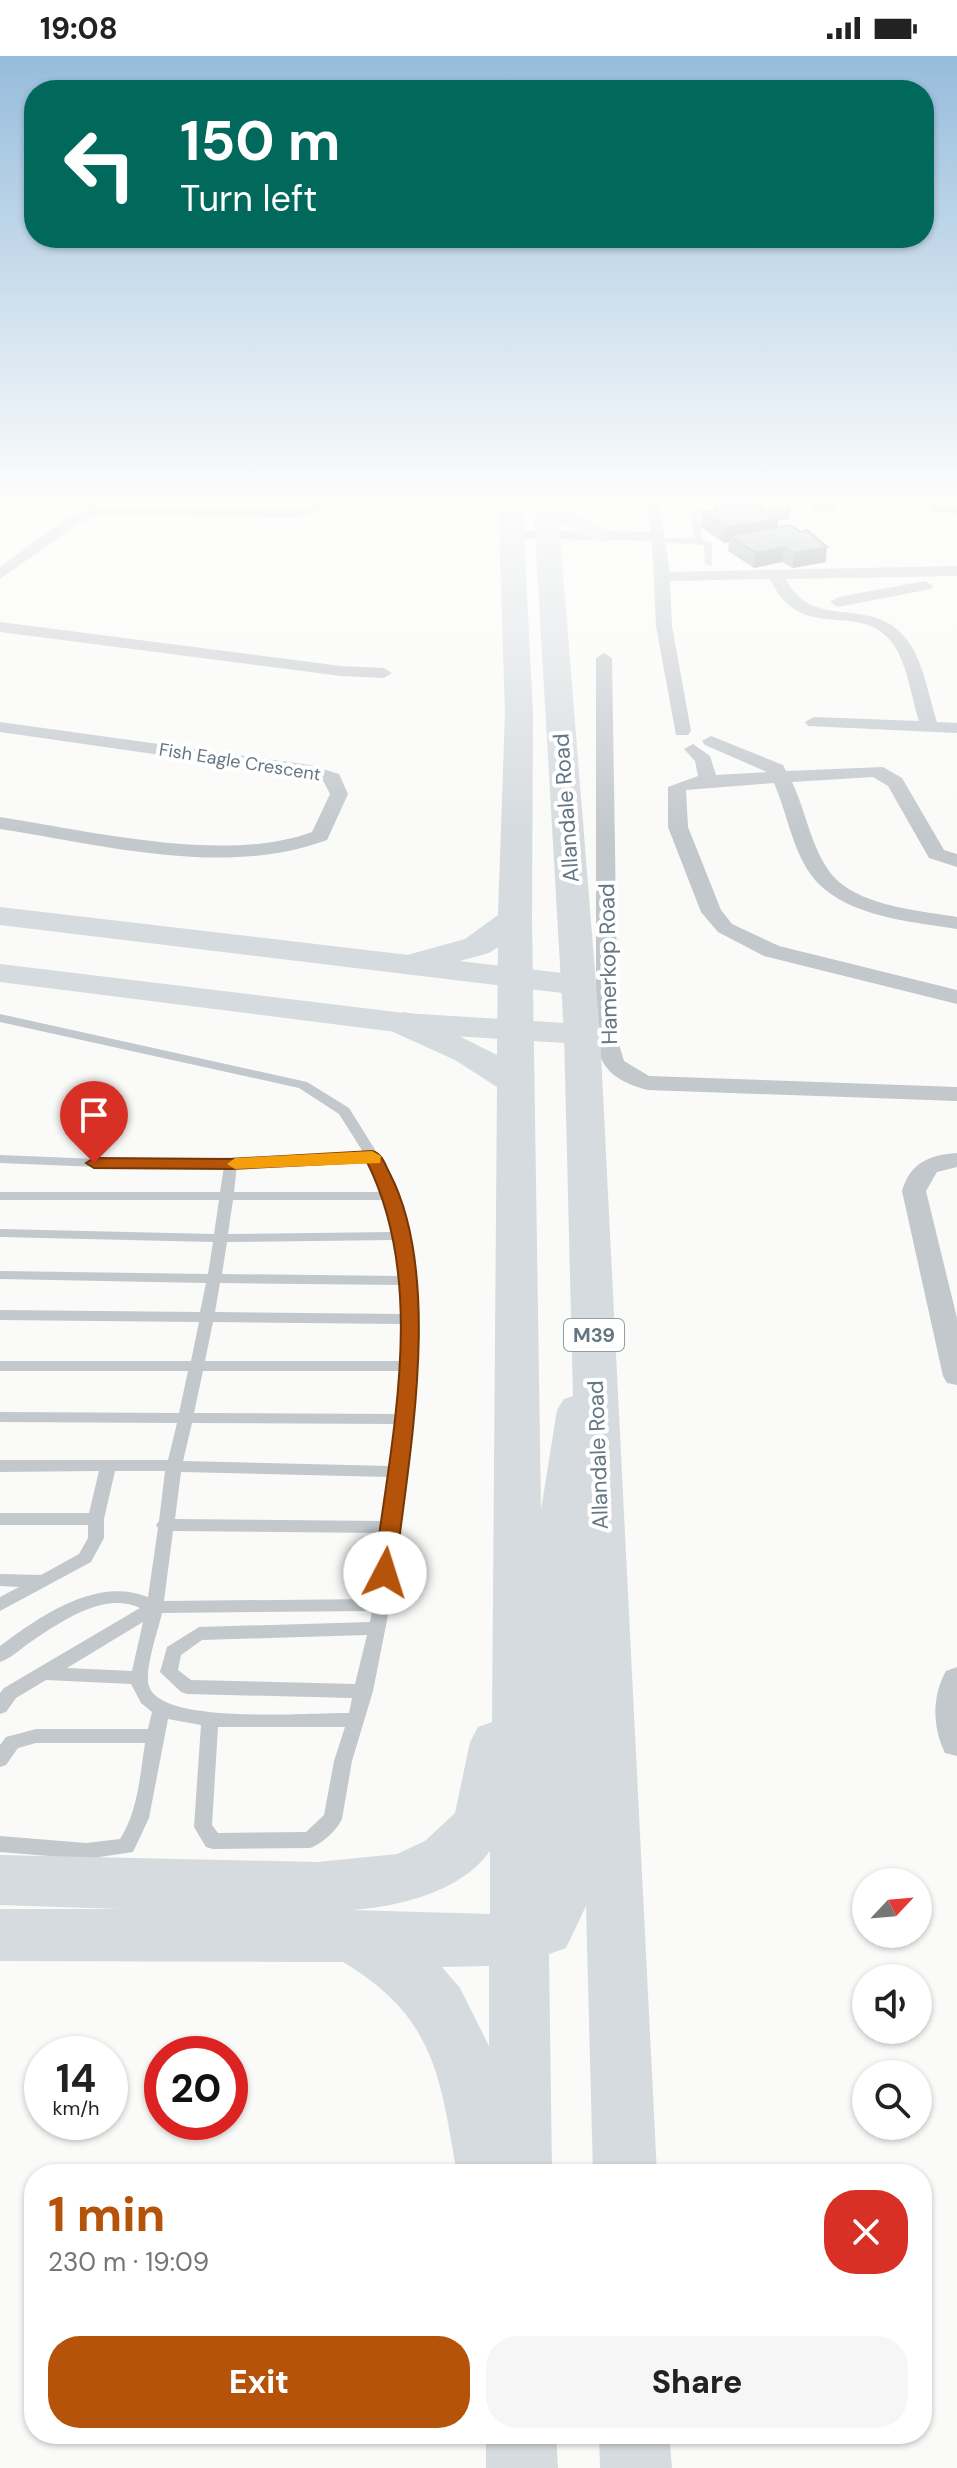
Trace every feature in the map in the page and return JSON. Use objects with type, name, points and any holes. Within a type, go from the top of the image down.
[{"type":"main road","name":"Allandale Road","points":[[520,2164],[515,919],[519,712],[527,610]]},
{"type":"main road","name":"Allandale Road","points":[[542,610],[582,1034],[625,2164]]},
{"type":"main road","points":[[412,964],[477,946],[515,919]]},
{"type":"main road","points":[[404,1023],[451,1043],[517,1084]]},
{"type":"main road","points":[[0,1935],[350,1936],[456,1942],[518,1939],[545,1930],[560,1900],[555,1637],[566,1481],[594,1338]]},
{"type":"main road","points":[[0,1880],[148,1887],[313,1886],[373,1883],[431,1866],[456,1851],[479,1823],[492,1784],[516,1600]]},
{"type":"main road","points":[[350,1936],[407,1971],[430,1996],[455,2033],[469,2067],[487,2164]]},
{"type":"main road","points":[[521,2444],[522,2468]]},
{"type":"main road","points":[[635,2444],[636,2468]]},
{"type":"street","points":[[663,610],[682,731],[671,735],[669,741],[674,746],[702,745],[769,764],[780,775],[816,868],[832,887],[875,904],[957,923]]},
{"type":"street","points":[[805,610],[810,612],[828,610]]},
{"type":"street","points":[[843,610],[898,639],[930,727]]},
{"type":"street","points":[[0,627],[341,671],[384,673]]},
{"type":"street","name":"Hamerkop Road","points":[[604,658],[607,1041],[610,1058],[633,1079],[648,1083],[957,1094]]},
{"type":"street","points":[[814,722],[957,728]]},
{"type":"street","name":"Fish Eagle Crescent","points":[[0,727],[310,771],[332,778],[339,794],[320,836],[296,848],[276,851],[215,851],[0,823]]},
{"type":"street","points":[[702,745],[708,781]]},
{"type":"street","points":[[957,861],[941,858],[932,851],[901,791],[887,775],[856,770],[679,785],[678,827],[717,922],[772,951],[957,997]]},
{"type":"street","points":[[0,916],[579,985]]},
{"type":"street","points":[[0,973],[404,1023],[582,1034]]},
{"type":"street","points":[[945,1162],[917,1175],[914,1191],[957,1376]]},
{"type":"street","points":[[957,1680],[950,1698],[957,1743]]},
{"type":"lane","points":[[0,1018],[303,1085],[344,1111],[393,1196],[407,1281],[409,1366],[382,1605],[364,1691],[343,1761],[333,1819],[310,1840],[213,1841],[203,1827],[210,1720]]},
{"type":"lane","points":[[0,1159],[231,1164],[372,1156]]},
{"type":"lane","points":[[231,1164],[204,1320],[200,1365],[174,1466],[164,1525],[155,1607],[139,1678],[142,1693],[162,1710],[210,1720],[356,1720]]},
{"type":"lane","points":[[0,1196],[227,1199],[393,1196]]},
{"type":"lane","points":[[0,1233],[219,1238],[399,1236]]},
{"type":"lane","points":[[0,1275],[407,1281]]},
{"type":"lane","points":[[0,1315],[204,1320],[409,1319]]},
{"type":"lane","points":[[0,1366],[409,1366]]},
{"type":"lane","points":[[0,1417],[403,1419]]},
{"type":"lane","points":[[0,1605],[85,1558],[96,1538],[96,1519],[108,1465]]},
{"type":"lane","points":[[0,1466],[174,1466],[396,1472]]},
{"type":"lane","points":[[0,1519],[96,1519]]},
{"type":"lane","points":[[164,1525],[389,1527]]},
{"type":"lane","points":[[0,1580],[46,1581]]},
{"type":"lane","points":[[0,1655],[24,1637],[98,1600],[124,1595],[155,1607],[382,1605]]},
{"type":"lane","points":[[0,1707],[10,1693],[41,1673],[155,1607]]},
{"type":"lane","points":[[364,1691],[187,1687],[169,1672],[173,1652],[199,1634],[375,1628]]},
{"type":"lane","points":[[41,1673],[139,1678]]},
{"type":"lane","points":[[0,1844],[110,1851],[126,1846],[137,1833],[153,1736],[162,1710]]},
{"type":"lane","points":[[0,1760],[12,1742],[36,1736],[153,1736]]},
{"type":"slow traffic","points":[[235,1164],[372,1156],[374,1159]]},
{"type":"route","points":[[94,1163],[231,1164],[372,1156],[393,1196],[407,1281],[409,1319],[409,1366],[385,1573]]}]
